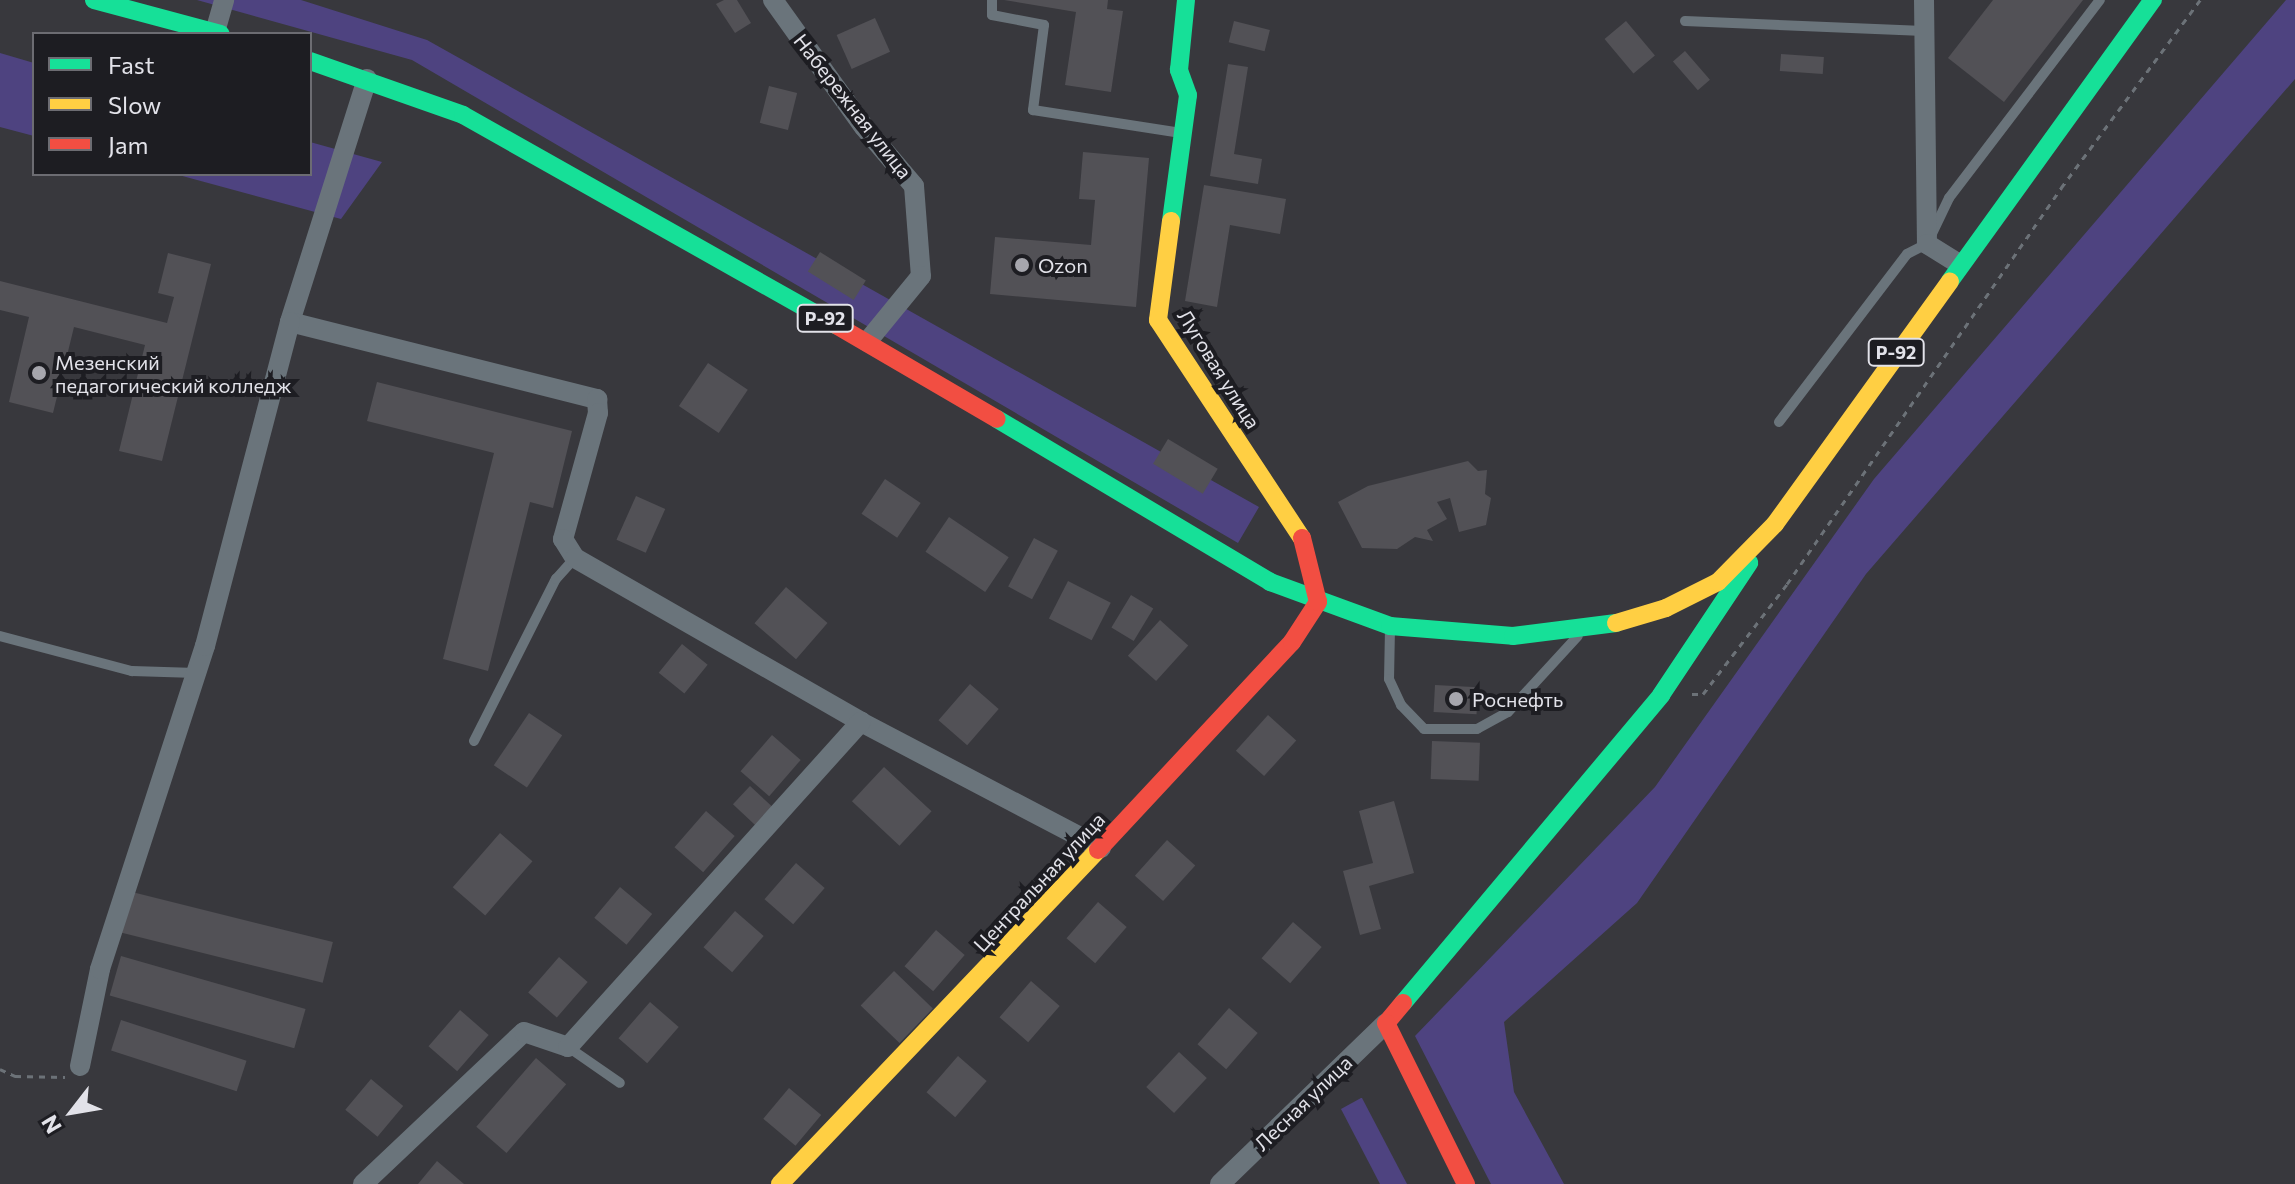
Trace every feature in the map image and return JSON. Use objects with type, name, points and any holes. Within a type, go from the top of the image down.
[{"type":"main road","points":[[94,0],[214,32]]},
{"type":"main road","name":"Луговая улица","points":[[1186,0],[1179,70],[1188,95],[1158,320],[1302,538],[1318,602]]},
{"type":"main road","name":"Р-92","points":[[312,62],[463,115],[867,342],[1270,582],[1390,626],[1513,636],[1582,631],[1695,596],[1718,582],[1775,524],[1958,263],[2153,0]]},
{"type":"main road","points":[[1466,1184],[1386,1023],[1661,695],[1775,524]]},
{"type":"main road","name":"Центральная улица","points":[[788,1182],[1292,642],[1318,602]]},
{"type":"street","points":[[218,32],[224,0]]},
{"type":"street","name":"Набережная улица","points":[[773,0],[864,127],[914,186],[921,276],[867,342]]},
{"type":"street","points":[[1924,0],[1927,244],[1958,263]]},
{"type":"street","points":[[80,1066],[100,969],[196,673],[290,322],[367,79]]},
{"type":"street","points":[[290,322],[597,399],[598,413],[563,539],[575,558],[712,632],[861,722],[1101,848]]},
{"type":"street","points":[[363,1184],[524,1032],[568,1047],[861,722]]},
{"type":"street","name":"Лесная улица","points":[[1220,1184],[1386,1023]]},
{"type":"lane","points":[[992,0],[992,15],[1044,25],[1033,110],[1183,133]]},
{"type":"lane","points":[[1779,422],[1907,254],[1927,244],[1949,198],[2100,0]]},
{"type":"lane","points":[[1685,21],[1924,31]]},
{"type":"lane","points":[[474,741],[556,579],[575,558]]},
{"type":"lane","points":[[1390,626],[1389,679],[1401,705],[1424,729],[1477,729],[1508,712],[1582,631]]},
{"type":"lane","points":[[0,636],[132,671],[196,673]]},
{"type":"lane","points":[[568,1047],[620,1083]]},
{"type":"path","points":[[1661,695],[1703,694],[1787,584],[2061,188],[2200,0]]},
{"type":"path","points":[[0,1069],[60,1081],[80,1066]]},
{"type":"shaded area","points":[[197,0],[301,0],[427,40],[1259,507],[1238,543],[412,60]]},
{"type":"shaded area","points":[[2286,0],[2295,0],[2295,79],[1866,574],[1637,903],[1504,1022],[1514,1092],[1564,1184],[1491,1184],[1415,1036],[1655,787],[1874,479]]},
{"type":"shaded area","points":[[0,53],[32,62],[32,135],[0,127]]},
{"type":"shaded area","points":[[312,143],[382,162],[341,219],[182,176],[312,176]]},
{"type":"shaded area","points":[[1362,1098],[1407,1184],[1380,1184],[1341,1109]]},
{"type":"building","points":[[724,0],[737,0],[751,23],[735,33],[716,4]]},
{"type":"building","points":[[1004,0],[1108,0],[1107,9],[1123,11],[1111,92],[1065,85],[1076,12]]},
{"type":"building","points":[[1993,0],[2083,0],[2004,102],[1948,58]]},
{"type":"building","points":[[875,18],[890,52],[852,69],[837,35]]},
{"type":"building","points":[[1234,21],[1270,30],[1265,51],[1229,42]]},
{"type":"building","points":[[1626,21],[1655,55],[1633,73],[1605,39]]},
{"type":"building","points":[[1685,51],[1710,80],[1698,90],[1673,61]]},
{"type":"building","points":[[1781,54],[1824,57],[1823,74],[1780,71]]},
{"type":"building","points":[[1228,64],[1248,67],[1234,154],[1262,159],[1258,184],[1210,176]]},
{"type":"building","points":[[769,86],[797,93],[788,130],[760,123]]},
{"type":"building","points":[[1083,152],[1149,158],[1136,307],[990,294],[995,237],[1091,245],[1095,200],[1079,199]]},
{"type":"building","points":[[1204,185],[1286,199],[1280,234],[1230,225],[1217,307],[1185,301]]},
{"type":"building","points":[[820,252],[866,281],[854,300],[808,272]]},
{"type":"building","name":"Мезенский педагогический колледж","points":[[168,253],[211,264],[162,461],[119,451],[145,345],[74,327],[53,413],[9,402],[29,317],[0,310],[0,281],[167,323],[174,297],[158,293]]},
{"type":"building","points":[[708,363],[748,390],[719,433],[679,406]]},
{"type":"building","points":[[377,382],[572,431],[553,508],[530,502],[488,671],[443,659],[494,453],[367,421]]},
{"type":"building","points":[[1168,439],[1218,469],[1203,494],[1153,464]]},
{"type":"building","points":[[1468,461],[1478,471],[1487,470],[1485,494],[1491,498],[1486,525],[1459,532],[1450,498],[1437,502],[1447,519],[1427,530],[1433,541],[1415,537],[1397,549],[1362,548],[1338,502],[1368,486]]},
{"type":"building","points":[[885,479],[921,503],[897,538],[862,514]]},
{"type":"building","points":[[636,496],[665,509],[646,553],[616,540]]},
{"type":"building","points":[[949,517],[1009,557],[985,592],[926,552]]},
{"type":"building","points":[[1034,538],[1058,551],[1032,599],[1008,587]]},
{"type":"building","points":[[1068,581],[1111,603],[1092,640],[1049,618]]},
{"type":"building","points":[[786,587],[828,623],[796,659],[755,623]]},
{"type":"building","points":[[1131,595],[1153,608],[1134,641],[1111,628]]},
{"type":"building","points":[[1160,620],[1188,645],[1156,681],[1128,656]]},
{"type":"building","points":[[682,644],[708,665],[684,694],[659,673]]},
{"type":"building","points":[[970,684],[999,709],[967,745],[939,720]]},
{"type":"building","name":"Роснефть","points":[[1435,685],[1478,687],[1477,714],[1434,712]]},
{"type":"building","points":[[529,713],[562,735],[527,788],[494,765]]},
{"type":"building","points":[[1268,715],[1296,740],[1264,776],[1236,751]]},
{"type":"building","points":[[772,735],[801,760],[769,796],[741,771]]},
{"type":"building","points":[[1432,741],[1480,743],[1479,781],[1431,779]]},
{"type":"building","points":[[884,767],[932,811],[899,846],[852,801]]},
{"type":"building","points":[[750,786],[776,810],[759,828],[733,804]]},
{"type":"building","points":[[1394,801],[1414,873],[1369,886],[1381,929],[1360,935],[1343,871],[1373,863],[1359,811]]},
{"type":"building","points":[[706,811],[735,836],[703,872],[675,847]]},
{"type":"building","points":[[500,833],[532,861],[485,916],[453,887]]},
{"type":"building","points":[[1167,840],[1195,865],[1163,901],[1135,876]]},
{"type":"building","points":[[796,863],[825,888],[793,924],[765,899]]},
{"type":"building","points":[[620,887],[652,914],[626,945],[594,918]]},
{"type":"building","points":[[132,892],[333,942],[323,983],[122,933]]},
{"type":"building","points":[[1098,902],[1127,927],[1095,963],[1067,938]]},
{"type":"building","points":[[735,911],[764,936],[732,972],[704,947]]},
{"type":"building","points":[[1293,922],[1322,947],[1290,983],[1262,958]]},
{"type":"building","points":[[936,930],[965,955],[933,991],[905,966]]},
{"type":"building","points":[[121,956],[306,1009],[294,1048],[110,995]]},
{"type":"building","points":[[559,957],[588,982],[557,1017],[528,992]]},
{"type":"building","points":[[894,971],[933,1009],[900,1043],[861,1006]]},
{"type":"building","points":[[1031,981],[1060,1006],[1028,1042],[1000,1017]]},
{"type":"building","points":[[650,1002],[679,1027],[647,1063],[619,1038]]},
{"type":"building","points":[[1229,1008],[1258,1033],[1226,1069],[1198,1044]]},
{"type":"building","points":[[460,1010],[489,1035],[457,1071],[429,1046]]},
{"type":"building","points":[[121,1020],[247,1061],[237,1091],[111,1050]]},
{"type":"building","points":[[1179,1052],[1207,1078],[1174,1113],[1146,1087]]},
{"type":"building","points":[[958,1056],[987,1081],[955,1117],[927,1092]]},
{"type":"building","points":[[536,1058],[566,1084],[506,1153],[476,1127]]},
{"type":"building","points":[[371,1079],[403,1106],[377,1137],[345,1110]]},
{"type":"building","points":[[789,1088],[821,1115],[795,1146],[763,1119]]},
{"type":"building","points":[[437,1161],[464,1184],[418,1184]]},
{"type":"traffic: fast","points":[[94,0],[214,32]]},
{"type":"traffic: fast","points":[[1171,221],[1188,95],[1179,70],[1186,0]]},
{"type":"traffic: fast","points":[[1950,281],[2153,0]]},
{"type":"traffic: fast","points":[[312,62],[463,115],[836,325]]},
{"type":"traffic: fast","points":[[997,419],[1270,582],[1390,626],[1513,636],[1616,623]]},
{"type":"traffic: fast","points":[[1403,1003],[1661,695],[1749,563]]},
{"type":"traffic: slow","points":[[1171,221],[1158,320],[1302,538]]},
{"type":"traffic: slow","points":[[1616,623],[1666,608],[1718,582],[1775,524],[1950,281]]},
{"type":"traffic: slow","points":[[780,1184],[1098,850]]},
{"type":"traffic: jam","points":[[836,325],[997,419]]},
{"type":"traffic: jam","points":[[1098,850],[1292,642],[1318,602],[1302,538]]},
{"type":"traffic: jam","points":[[1403,1003],[1386,1023],[1466,1184]]},
{"type":"place","name":"Ozon","points":[[1022,265]]},
{"type":"place","name":"Мезенский педагогический колледж","points":[[39,373]]},
{"type":"place","name":"Роснефть","points":[[1456,699]]}]
